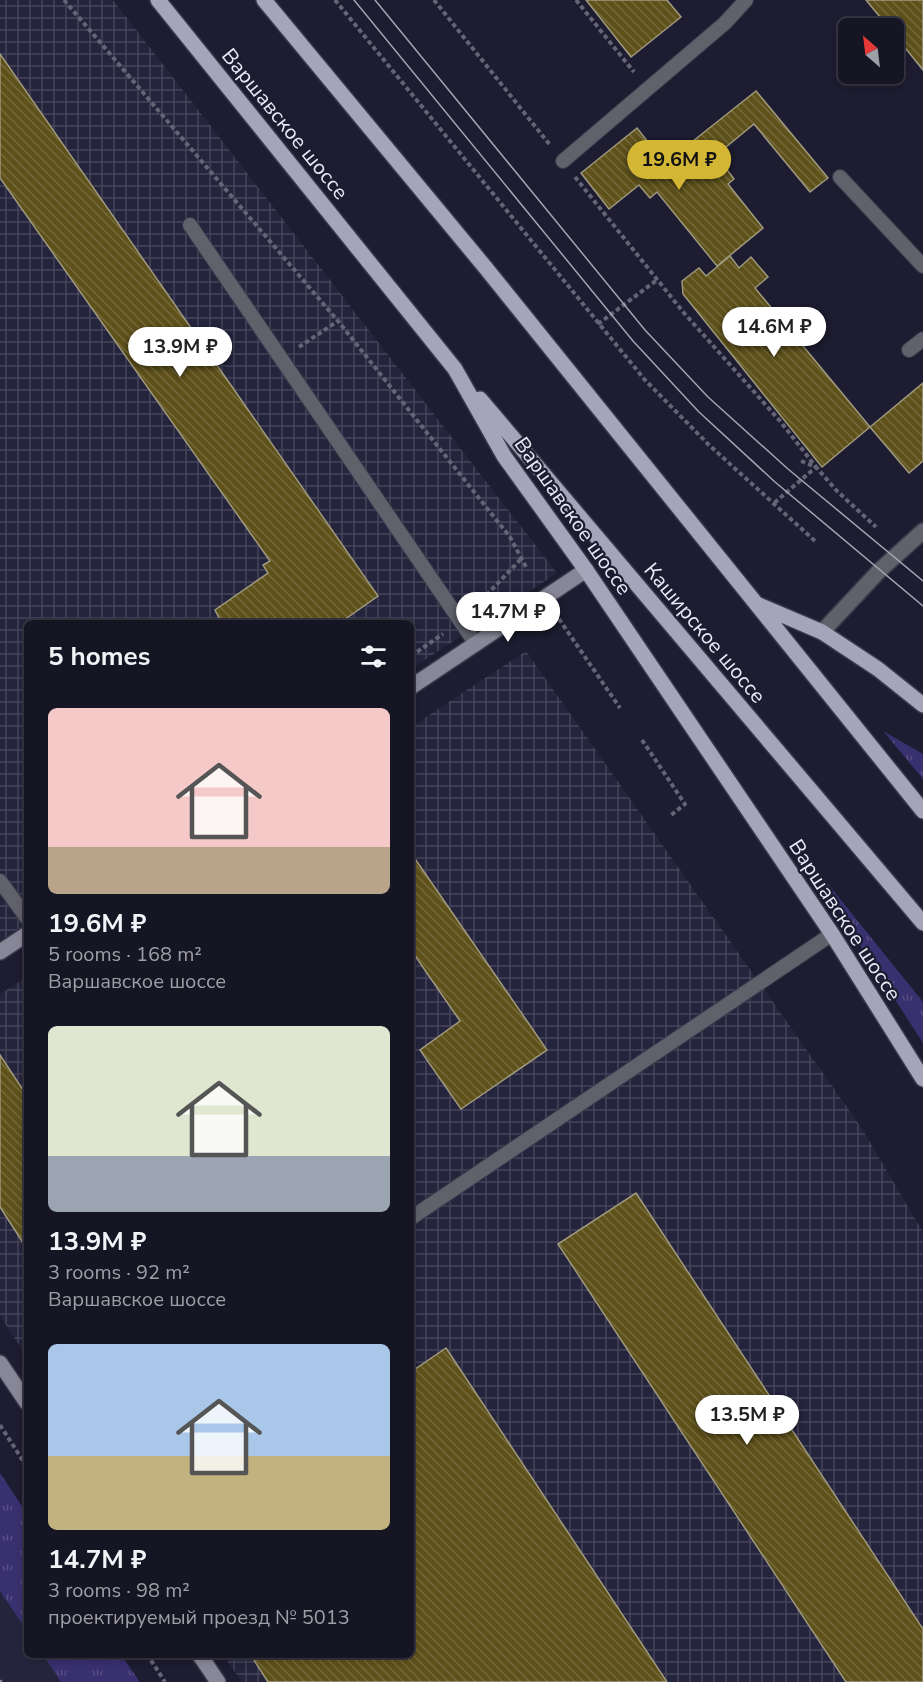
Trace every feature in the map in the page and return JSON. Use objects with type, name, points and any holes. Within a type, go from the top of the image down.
[{"type":"main road","name":"Варшавское шоссе","points":[[158,0],[454,369],[504,456],[585,570],[832,934],[923,1079]]},
{"type":"main road","points":[[264,0],[485,267],[923,811]]},
{"type":"main road","name":"Каширское шоссе","points":[[454,369],[923,923]]},
{"type":"main road","points":[[756,604],[822,632],[878,669],[923,705]]},
{"type":"street","points":[[822,632],[880,570],[923,531]]},
{"type":"street","points":[[414,685],[585,570]]},
{"type":"street","points":[[0,952],[24,936]]},
{"type":"street","points":[[0,1363],[24,1399]]},
{"type":"street","points":[[202,1658],[218,1682]]},
{"type":"lane","points":[[563,161],[725,23],[746,0]]},
{"type":"lane","points":[[840,177],[923,266]]},
{"type":"lane","points":[[190,225],[476,644]]},
{"type":"lane","points":[[909,350],[923,339]]},
{"type":"lane","points":[[0,881],[24,914]]},
{"type":"lane","points":[[414,1216],[832,934]]},
{"type":"path","points":[[64,0],[339,321],[510,537],[526,567]]},
{"type":"path","points":[[335,0],[645,380],[709,445],[815,541]]},
{"type":"path","points":[[434,0],[657,280],[780,421],[837,491],[876,526]]},
{"type":"path","points":[[576,0],[648,89]]},
{"type":"path","points":[[598,324],[657,280]]},
{"type":"path","points":[[314,337],[339,321]]},
{"type":"path","points":[[801,461],[816,467]]},
{"type":"path","points":[[773,504],[816,467]]},
{"type":"path","points":[[559,619],[620,708]]},
{"type":"path","points":[[642,740],[686,804],[670,816]]},
{"type":"path","points":[[0,1425],[24,1462]]},
{"type":"path","points":[[150,1658],[165,1682]]},
{"type":"shaded area","points":[[0,0],[113,0],[557,573],[414,667],[414,620],[24,620],[24,925],[0,941]]},
{"type":"shaded area","points":[[526,651],[861,1127],[923,1232],[923,1682],[242,1682],[225,1658],[414,1658],[414,725]]},
{"type":"shaded area","points":[[24,979],[24,1352],[0,1316],[0,994]]},
{"type":"shaded area","points":[[0,1514],[24,1550],[24,1658],[98,1658],[115,1682],[0,1682]]},
{"type":"green space","points":[[883,731],[923,754],[923,779]]},
{"type":"green space","points":[[791,838],[923,1002],[923,1043]]},
{"type":"green space","points":[[0,1473],[24,1509],[24,1627],[0,1591]]},
{"type":"green space","points":[[45,1658],[123,1658],[140,1682],[61,1682]]},
{"type":"building","points":[[586,0],[667,0],[681,17],[631,57]]},
{"type":"building","points":[[866,0],[923,0],[923,70],[904,46],[904,18],[881,18]]},
{"type":"building","points":[[0,54],[378,596],[344,620],[220,620],[215,610],[268,573],[263,565],[270,561],[0,178]]},
{"type":"building","points":[[756,91],[828,178],[810,192],[754,124],[709,161],[693,141]]},
{"type":"building","points":[[637,128],[665,164],[693,141],[709,161],[716,155],[734,179],[728,184],[763,228],[717,266],[657,192],[650,198],[639,185],[609,209],[581,173]]},
{"type":"building","points":[[730,256],[739,268],[751,257],[768,277],[755,288],[870,427],[822,467],[683,294],[682,281],[699,268],[706,276]]},
{"type":"building","points":[[923,383],[923,461],[909,473],[870,427]]},
{"type":"building","points":[[414,857],[547,1050],[461,1109],[420,1050],[460,1021],[414,954]]},
{"type":"building","points":[[0,1055],[24,1091],[24,1244],[0,1207]]},
{"type":"building","points":[[636,1193],[923,1629],[923,1682],[846,1682],[558,1244]]},
{"type":"building","points":[[446,1348],[667,1682],[268,1682],[253,1658],[414,1658],[414,1370]]},
{"type":"tram line","points":[[354,0],[633,341],[699,412],[775,482],[923,606]]},
{"type":"tram line","points":[[375,0],[645,330],[708,397],[788,469],[923,581]]}]
